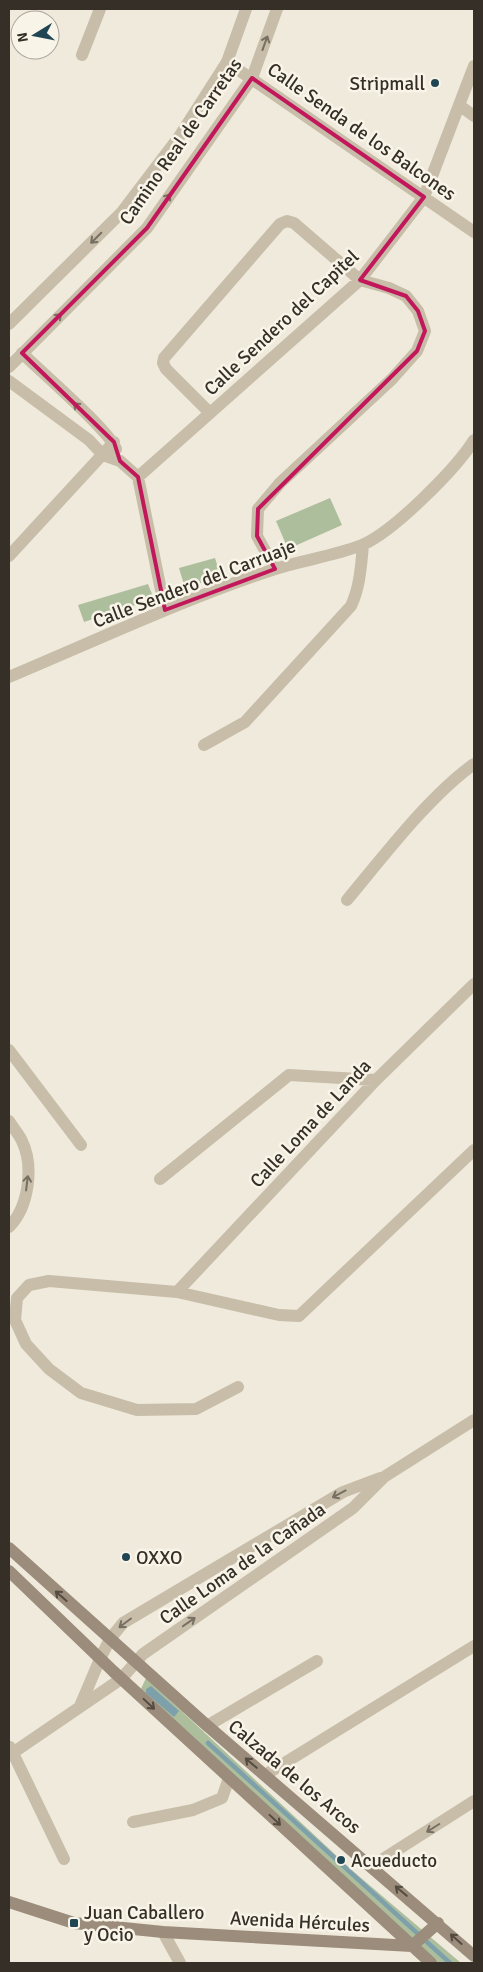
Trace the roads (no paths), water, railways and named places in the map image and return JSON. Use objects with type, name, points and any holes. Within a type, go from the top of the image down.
[{"type":"main road","name":"Calzada de los Arcos","points":[[9,1548],[205,1724],[372,1866],[474,1956]]},
{"type":"main road","points":[[9,1571],[117,1675],[431,1963]]},
{"type":"main road","points":[[187,1740],[205,1724]]},
{"type":"main road","name":"Avenida Hércules","points":[[9,1902],[74,1923],[163,1932],[412,1946]]},
{"type":"main road","points":[[412,1946],[438,1923]]},
{"type":"street","points":[[82,55],[100,9]]},
{"type":"street","name":"Camino Real de Carretas","points":[[9,324],[122,212],[179,137],[227,62],[246,9]]},
{"type":"street","name":"Camino Real de Carretas","points":[[9,367],[147,228],[252,78],[277,9]]},
{"type":"street","name":"Calle Senda de los Balcones","points":[[227,62],[474,232]]},
{"type":"street","name":"Calle Sendero del Capitel","points":[[138,477],[360,280],[424,197],[474,66]]},
{"type":"street","points":[[459,106],[474,116]]},
{"type":"street","points":[[210,413],[166,369],[163,363],[164,358],[280,224],[287,221],[294,223],[360,280],[389,288],[406,296],[418,311],[424,331],[417,351],[392,378],[280,483],[258,509],[257,536],[275,569]]},
{"type":"street","points":[[22,353],[114,442],[120,461]]},
{"type":"street","points":[[9,381],[89,440],[103,454],[120,461],[138,477],[165,610]]},
{"type":"street","name":"Calle Sendero del Carruaje","points":[[9,678],[165,610],[275,569],[363,545],[413,508],[465,455],[474,440]]},
{"type":"street","points":[[9,556],[114,442]]},
{"type":"street","points":[[204,745],[246,722],[351,606],[360,578],[363,545]]},
{"type":"street","points":[[347,900],[394,844],[458,776],[474,764]]},
{"type":"street","name":"Calle Loma de Landa","points":[[177,1292],[376,1080],[474,984]]},
{"type":"street","points":[[9,1050],[81,1145]]},
{"type":"street","points":[[160,1179],[289,1075],[376,1080]]},
{"type":"street","points":[[9,1121],[23,1141],[29,1169],[25,1196],[14,1222],[9,1227]]},
{"type":"street","points":[[238,1387],[196,1408],[137,1410],[81,1392],[49,1369],[26,1344],[15,1320],[17,1298],[29,1285],[49,1280],[177,1292],[279,1315],[299,1316],[474,1150]]},
{"type":"street","name":"Calle Loma de la Cañada","points":[[80,1706],[110,1639],[122,1623],[334,1497],[384,1477],[474,1420]]},
{"type":"street","name":"Calle Loma de la Cañada","points":[[11,1749],[80,1706],[117,1675],[137,1662],[143,1654],[353,1508],[384,1477]]},
{"type":"street","points":[[9,1542],[44,1581]]},
{"type":"street","points":[[265,1775],[474,1646]]},
{"type":"street","points":[[205,1724],[317,1661]]},
{"type":"street","points":[[11,1749],[64,1859]]},
{"type":"street","points":[[133,1822],[193,1810],[222,1798],[229,1778]]},
{"type":"street","points":[[372,1866],[474,1802]]},
{"type":"street","points":[[163,1932],[180,1963]]},
{"type":"water","points":[[151,1686],[179,1711],[174,1717],[146,1693],[146,1689]]},
{"type":"waterway","points":[[208,1743],[450,1963]]},
{"type":"place","name":"Stripmall","points":[[435,83]]},
{"type":"place","name":"OXXO","points":[[126,1557]]},
{"type":"place","name":"Acueducto","points":[[341,1860]]},
{"type":"place","name":"Juan Caballero y Ocio","points":[[74,1923]]}]
